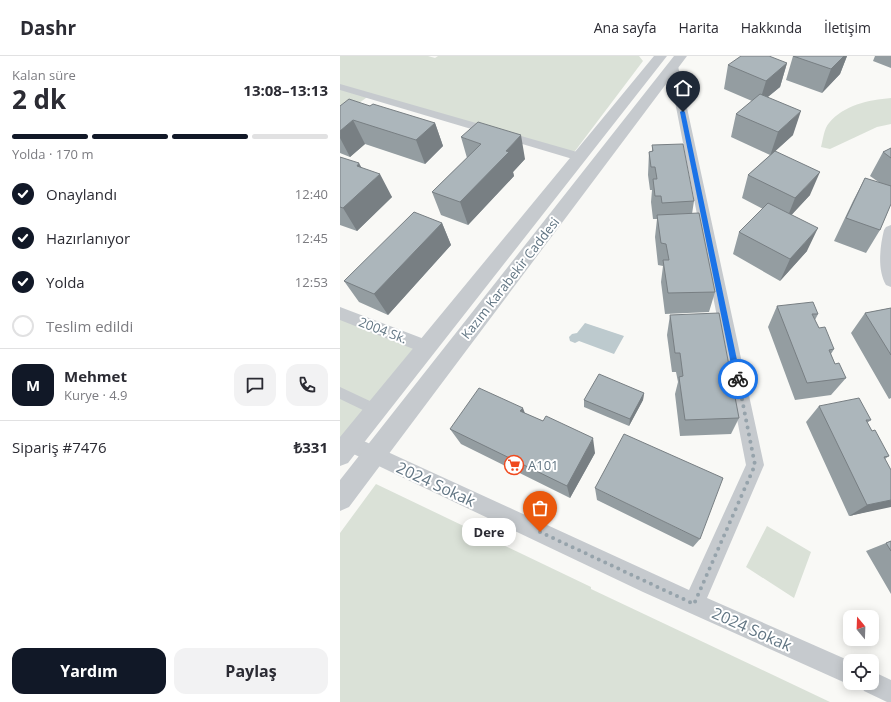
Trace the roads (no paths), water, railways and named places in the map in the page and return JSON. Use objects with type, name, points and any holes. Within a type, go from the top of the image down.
[{"type":"street","name":"Kazım Karabekir Caddesi","points":[[345,449],[580,157],[674,58]]},
{"type":"street","name":"Kazım Karabekir Caddesi","points":[[340,499],[674,58]]},
{"type":"street","points":[[674,58],[755,465],[694,604]]},
{"type":"street","points":[[340,87],[580,157]]},
{"type":"street","points":[[358,104],[370,95]]},
{"type":"street","points":[[891,230],[888,240],[887,261],[891,281]]},
{"type":"street","name":"2004 Sk.","points":[[340,313],[426,347]]},
{"type":"street","points":[[340,393],[367,406]]},
{"type":"street","name":"2024 Sokak","points":[[345,449],[374,455],[694,604],[843,670]]},
{"type":"street","points":[[879,686],[891,692]]},
{"type":"place","name":"A101","points":[[514,465]]},
{"type":"place","name":"Dere","points":[[540,532]]}]
